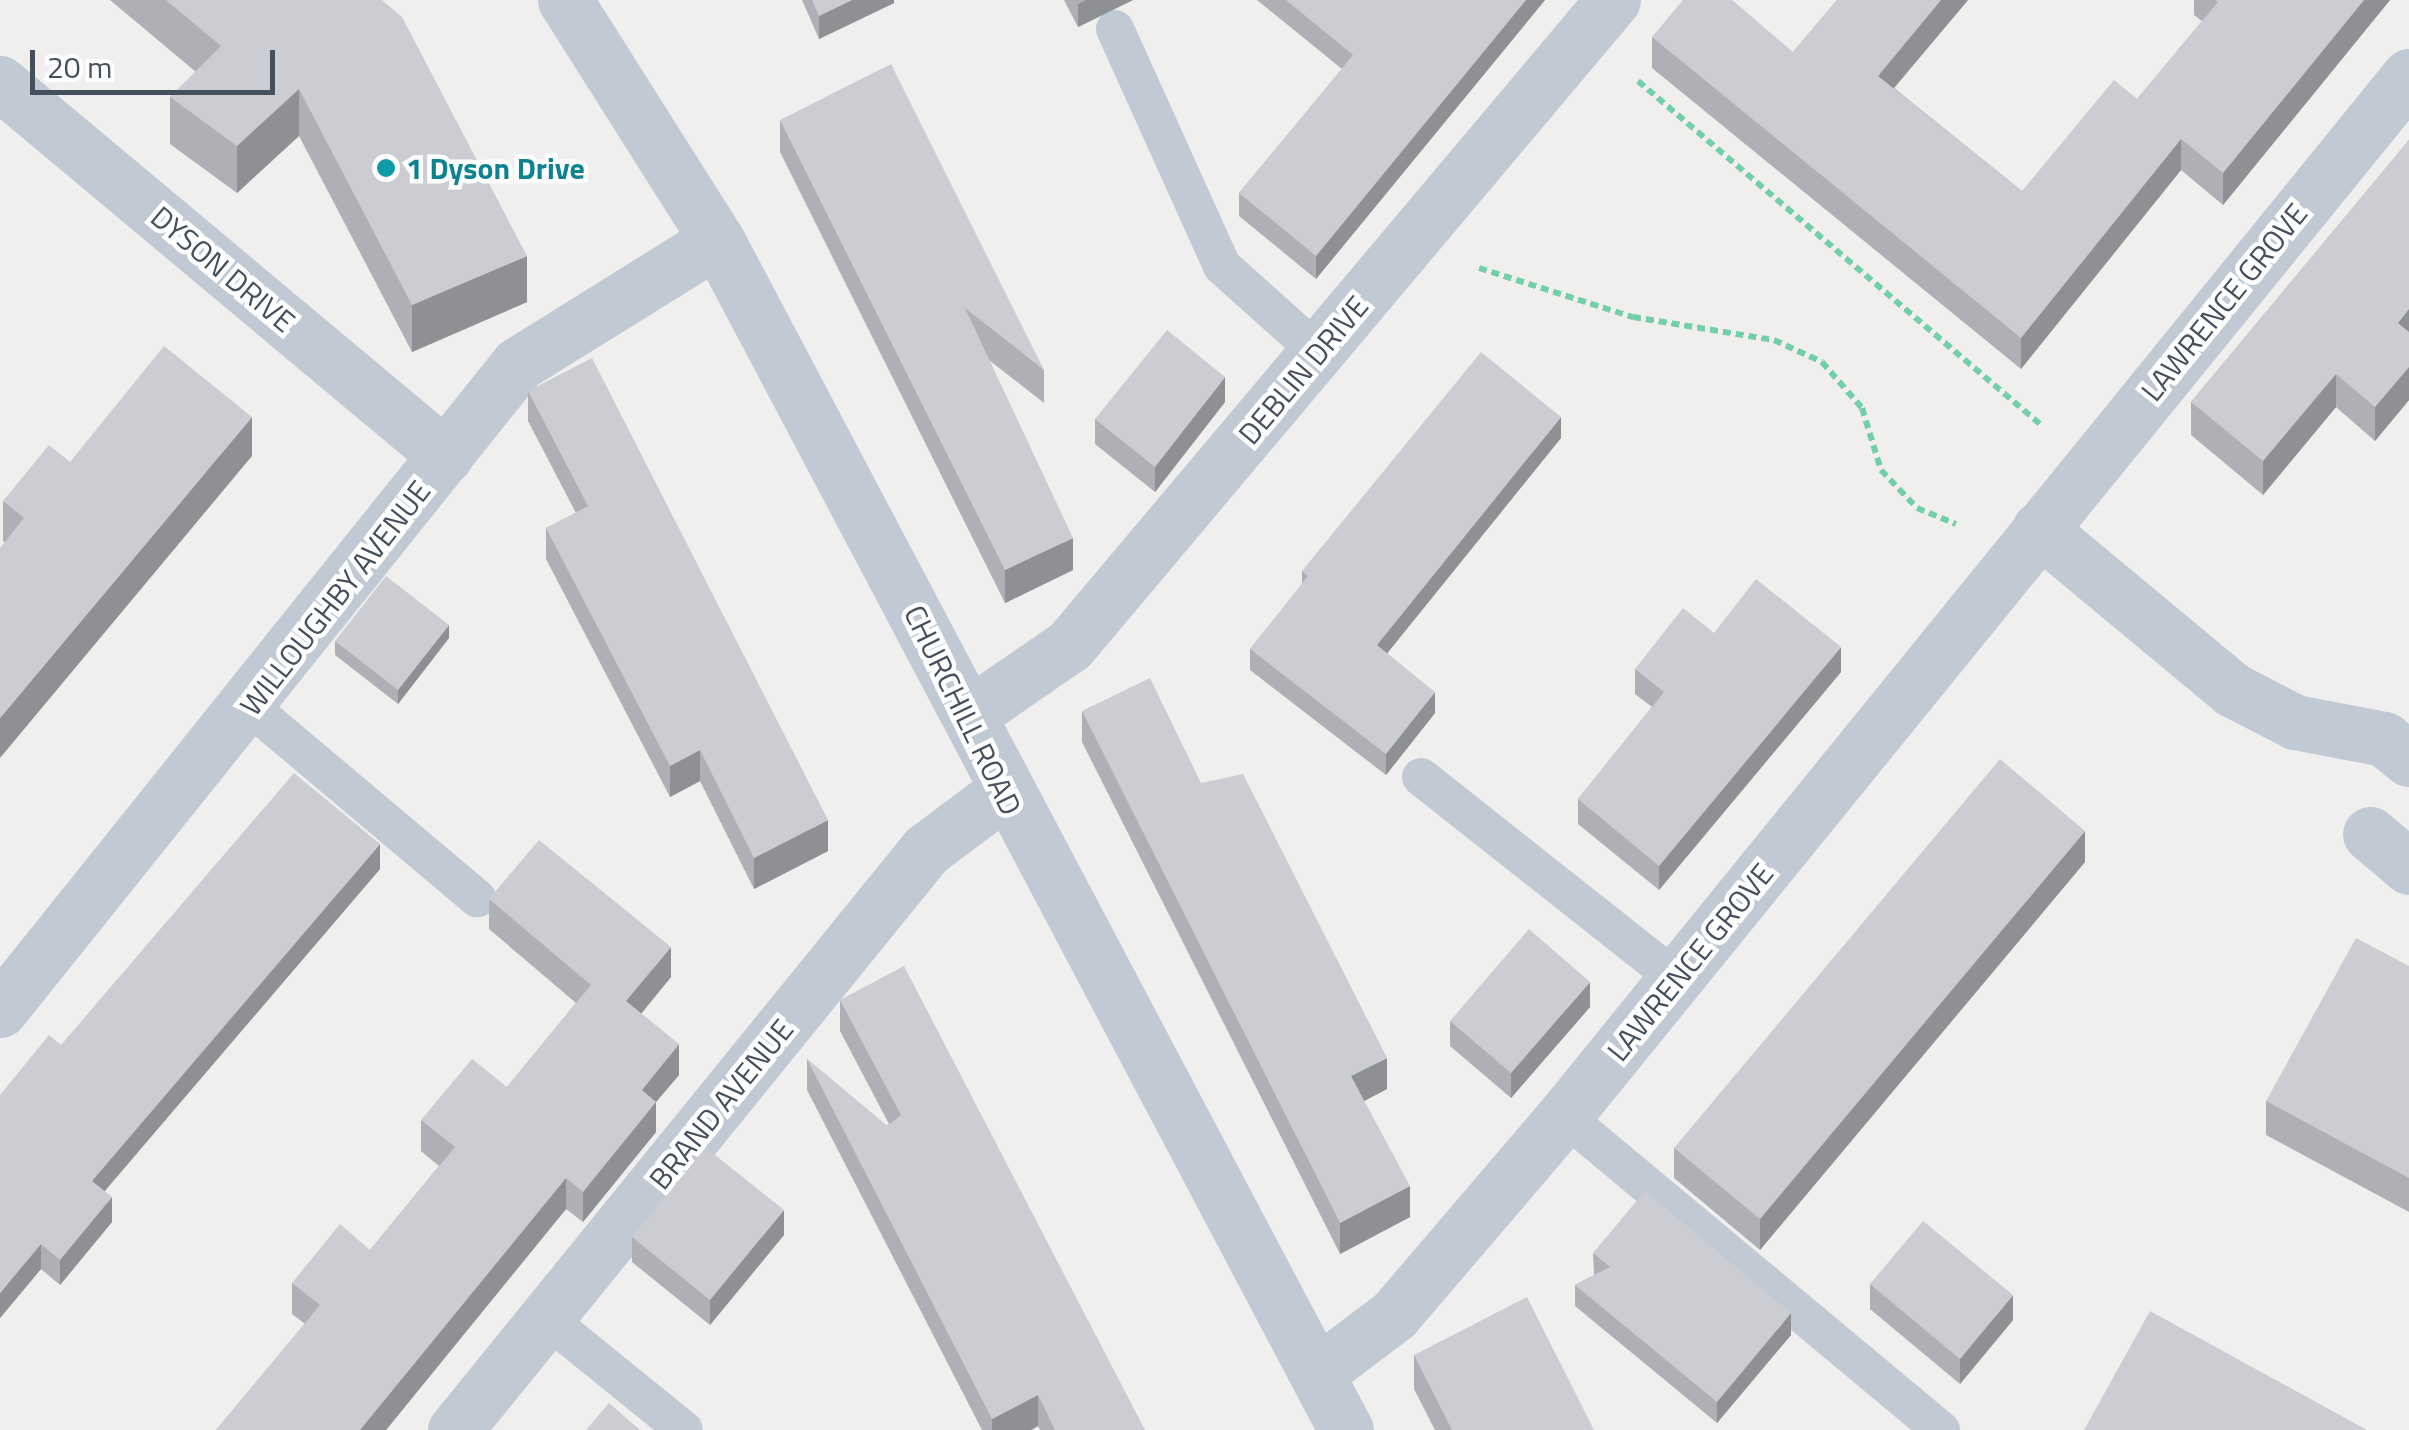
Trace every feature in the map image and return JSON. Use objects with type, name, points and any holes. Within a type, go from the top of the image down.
[{"type":"street","name":"CHURCHILL ROAD","points":[[565,0],[716,240],[970,714],[1002,793],[1346,1430]]},
{"type":"street","name":"DEBLIN DRIVE","points":[[970,714],[1070,645],[1599,18]]},
{"type":"street","name":"LAWRENCE GROVE","points":[[1317,1372],[1394,1316],[1564,1116],[2409,76]]},
{"type":"street","name":"DYSON DRIVE","points":[[0,83],[446,456]]},
{"type":"street","name":"WILLOUGHBY AVENUE","points":[[0,1010],[250,707],[518,364],[716,240]]},
{"type":"street","points":[[2030,540],[2175,651],[2233,690],[2296,722],[2384,738],[2409,758]]},
{"type":"street","name":"BRAND AVENUE","points":[[456,1430],[926,850],[1002,793]]},
{"type":"lane","points":[[1115,29],[1222,266],[1318,352]]},
{"type":"lane","points":[[250,707],[477,898]]},
{"type":"lane","points":[[1421,777],[1677,979]]},
{"type":"lane","points":[[1564,1116],[1941,1430]]},
{"type":"lane","points":[[547,1320],[684,1430]]},
{"type":"path","points":[[1599,18],[2090,466]]},
{"type":"path","points":[[1414,238],[1633,316],[1712,323],[1822,362],[1862,408],[1881,470],[1917,508],[2030,540]]},
{"type":"building","name":"1 Dyson Drive","points":[[166,0],[382,0],[402,17],[527,256],[412,305],[299,89],[237,146],[170,97],[221,46]]},
{"type":"building","points":[[812,0],[852,0],[819,16]]},
{"type":"building","points":[[1286,0],[1526,0],[1316,256],[1239,193],[1353,55]]},
{"type":"building","points":[[1683,0],[1732,0],[1793,52],[1837,0],[1941,0],[1878,76],[2022,191],[2114,80],[2137,99],[2218,2],[2215,0],[2364,0],[2223,173],[2181,139],[2021,338],[1652,37]]},
{"type":"building","points":[[891,64],[1044,370],[965,308],[1073,538],[1005,570],[780,120]]},
{"type":"building","points":[[2409,140],[2409,309],[2398,323],[2409,332],[2409,367],[2375,407],[2336,374],[2263,461],[2191,402]]},
{"type":"building","points":[[1167,330],[1225,377],[1155,467],[1095,419]]},
{"type":"building","points":[[164,346],[252,417],[0,718],[0,548],[24,518],[3,501],[49,445],[70,462]]},
{"type":"building","points":[[1481,352],[1561,417],[1377,645],[1435,692],[1386,754],[1250,649],[1308,576],[1302,571]]},
{"type":"building","points":[[592,358],[828,820],[754,858],[700,750],[670,766],[546,528],[588,506],[528,391]]},
{"type":"building","points":[[386,576],[449,625],[398,690],[335,641]]},
{"type":"building","points":[[1756,579],[1841,647],[1659,866],[1578,799],[1664,692],[1635,669],[1683,608],[1714,633]]},
{"type":"building","points":[[1150,678],[1201,783],[1243,774],[1387,1058],[1351,1076],[1410,1186],[1340,1223],[1082,711]]},
{"type":"building","points":[[2000,759],[2085,831],[1760,1219],[1674,1148]]},
{"type":"building","points":[[294,773],[380,844],[92,1181],[112,1197],[60,1260],[41,1244],[0,1293],[0,1095],[49,1035],[61,1045]]},
{"type":"building","points":[[539,840],[671,947],[626,1001],[679,1044],[642,1090],[656,1102],[583,1192],[566,1178],[360,1430],[216,1430],[320,1305],[292,1283],[340,1224],[370,1250],[455,1147],[421,1120],[472,1059],[507,1087],[591,985],[489,899]]},
{"type":"building","points":[[1529,929],[1590,982],[1511,1073],[1450,1021]]},
{"type":"building","points":[[2356,938],[2409,966],[2409,1178],[2266,1101]]},
{"type":"building","points":[[904,966],[1145,1430],[1055,1430],[1038,1395],[992,1419],[807,1059],[887,1126],[901,1115],[840,1000]]},
{"type":"building","points":[[705,1147],[784,1210],[710,1300],[632,1237]]},
{"type":"building","points":[[1645,1191],[1791,1313],[1717,1402],[1575,1285],[1610,1267],[1593,1253]]},
{"type":"building","points":[[1923,1221],[2013,1295],[1960,1359],[1870,1284]]},
{"type":"building","points":[[1527,1297],[1594,1430],[1452,1430],[1414,1355]]},
{"type":"building","points":[[2150,1311],[2367,1430],[2084,1430]]},
{"type":"building","points":[[609,1403],[640,1430],[586,1430]]},
{"type":"place","name":"1 Dyson Drive","points":[[386,168]]}]
